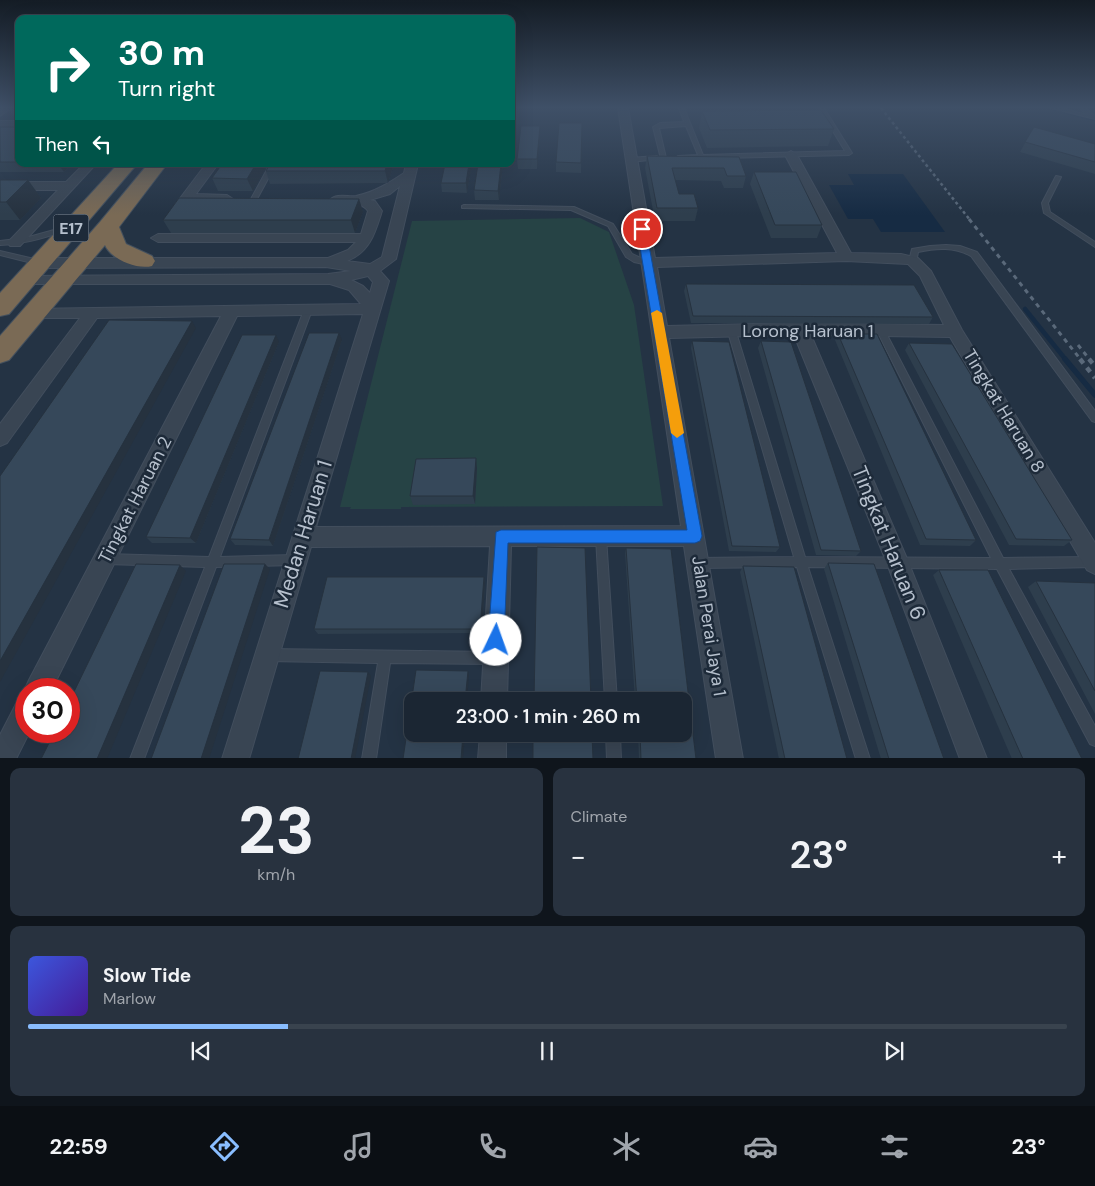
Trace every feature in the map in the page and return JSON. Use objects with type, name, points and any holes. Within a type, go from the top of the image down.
[{"type":"highway","name":"E17","points":[[0,308],[125,167]]},
{"type":"highway","name":"E17","points":[[0,353],[108,227],[156,167]]},
{"type":"highway","points":[[108,227],[117,248],[144,261]]},
{"type":"street","name":"Jalan Perai Jaya 1","points":[[628,143],[695,536],[730,758]]},
{"type":"street","points":[[791,155],[846,257]]},
{"type":"street","points":[[15,243],[87,167]]},
{"type":"street","points":[[210,167],[158,238],[366,238]]},
{"type":"street","points":[[319,200],[356,200],[385,191],[411,170]]},
{"type":"street","name":"Medan Haruan 1","points":[[236,758],[371,309],[376,276],[389,259],[411,170]]},
{"type":"street","points":[[0,186],[68,186]]},
{"type":"street","points":[[187,198],[273,199]]},
{"type":"street","points":[[326,262],[348,256],[357,252],[363,246],[375,211],[374,207],[356,200]]},
{"type":"street","points":[[648,263],[846,257],[901,258],[912,261]]},
{"type":"street","points":[[33,271],[70,270],[144,261],[326,262],[356,265],[376,276]]},
{"type":"street","name":"Tingkat Haruan 8","points":[[912,261],[926,274],[955,331],[1095,562]]},
{"type":"street","points":[[33,271],[70,270],[328,279],[357,275],[376,276]]},
{"type":"street","points":[[35,313],[371,309],[364,295],[354,285],[328,279]]},
{"type":"street","name":"Tingkat Haruan 2","points":[[44,678],[232,310]]},
{"type":"street","points":[[0,438],[93,312]]},
{"type":"street","name":"Lorong Haruan 1","points":[[660,332],[732,332],[800,329],[955,331]]},
{"type":"street","name":"Tingkat Haruan 6","points":[[800,329],[896,561],[974,758]]},
{"type":"street","points":[[302,538],[695,536]]},
{"type":"street","points":[[494,692],[501,537]]},
{"type":"street","points":[[2,758],[15,733]]},
{"type":"street","points":[[492,742],[492,758]]},
{"type":"lane","points":[[660,143],[664,158]]},
{"type":"lane","points":[[696,143],[701,156]]},
{"type":"lane","points":[[630,160],[701,156],[849,153],[843,143]]},
{"type":"lane","points":[[254,199],[271,167]]},
{"type":"lane","points":[[1058,177],[1045,203],[1047,213],[1095,245]]},
{"type":"lane","points":[[464,207],[572,208],[611,225],[629,255],[636,260],[648,263]]},
{"type":"lane","points":[[0,243],[15,243],[72,227]]},
{"type":"lane","points":[[912,261],[915,251],[938,247],[966,249],[974,254],[1095,418]]},
{"type":"lane","points":[[0,253],[33,271]]},
{"type":"lane","points":[[136,758],[308,310]]},
{"type":"lane","points":[[881,331],[1000,564],[1095,739]]},
{"type":"lane","points":[[732,332],[800,560],[863,758]]},
{"type":"lane","points":[[601,537],[610,692]]},
{"type":"lane","points":[[105,560],[212,562],[295,560]]},
{"type":"lane","points":[[698,563],[800,560],[1000,564],[1095,562]]},
{"type":"lane","points":[[267,654],[495,658]]},
{"type":"lane","points":[[369,758],[385,656]]},
{"type":"lane","points":[[613,742],[614,758]]},
{"type":"green space","points":[[580,218],[609,232],[634,305],[663,506],[401,507],[401,509],[350,509],[351,507],[340,507],[412,221]]},
{"type":"water","points":[[848,174],[903,174],[945,232],[881,232],[873,219],[848,219],[829,185],[854,185]]},
{"type":"building","points":[[0,143],[15,143],[15,162],[0,162]]},
{"type":"building","points":[[519,143],[538,143],[537,159],[517,159]]},
{"type":"building","points":[[557,143],[581,143],[581,163],[556,162]]},
{"type":"building","points":[[1030,143],[1095,144],[1095,162]]},
{"type":"building","points":[[647,156],[739,157],[746,176],[727,176],[724,168],[672,168],[679,194],[694,194],[698,208],[657,208]]},
{"type":"building","points":[[220,167],[254,167],[247,179],[212,178]]},
{"type":"building","points":[[268,167],[386,167],[385,171],[266,171]]},
{"type":"building","points":[[444,167],[469,167],[466,183],[441,183]]},
{"type":"building","points":[[478,167],[501,167],[498,191],[474,190]]},
{"type":"building","points":[[754,172],[796,172],[822,225],[775,225]]},
{"type":"building","points":[[0,180],[28,180],[6,202],[0,202]]},
{"type":"building","points":[[179,198],[359,199],[351,220],[163,220]]},
{"type":"building","points":[[686,284],[914,285],[933,317],[693,316]]},
{"type":"building","points":[[109,320],[192,321],[0,661],[0,476]]},
{"type":"building","points":[[309,333],[339,333],[269,540],[230,539]]},
{"type":"building","points":[[838,334],[877,334],[976,540],[926,539]]},
{"type":"building","points":[[242,335],[276,335],[190,538],[146,537]]},
{"type":"building","points":[[692,341],[729,342],[780,547],[732,546]]},
{"type":"building","points":[[761,341],[791,342],[861,551],[821,550]]},
{"type":"building","points":[[909,343],[952,344],[1072,540],[1016,539]]},
{"type":"building","points":[[476,458],[473,496],[410,496],[416,459]]},
{"type":"building","points":[[537,547],[585,548],[591,692],[534,692]]},
{"type":"building","points":[[626,548],[671,549],[688,692],[636,692]]},
{"type":"building","points":[[828,563],[874,564],[944,758],[889,758]]},
{"type":"building","points":[[136,564],[180,565],[97,758],[42,758],[49,743],[80,743],[80,679]]},
{"type":"building","points":[[224,564],[265,564],[201,758],[151,758]]},
{"type":"building","points":[[743,566],[794,567],[847,758],[785,758]]},
{"type":"building","points":[[939,570],[988,570],[1082,758],[1023,758]]},
{"type":"building","points":[[327,577],[484,577],[480,629],[314,629]]},
{"type":"building","points":[[1036,581],[1095,583],[1095,691]]},
{"type":"building","points":[[416,670],[468,671],[466,692],[413,692]]},
{"type":"building","points":[[320,671],[368,672],[351,758],[298,758]]},
{"type":"building","points":[[692,725],[696,758],[641,758],[640,742],[692,742]]},
{"type":"building","points":[[405,742],[462,742],[461,758],[403,758]]},
{"type":"building","points":[[533,742],[592,742],[593,758],[533,758]]},
{"type":"waterway","points":[[1025,309],[1066,360]]},
{"type":"waterway","points":[[1065,359],[1095,395]]},
{"type":"railway","points":[[909,143],[970,220]]},
{"type":"railway","points":[[969,219],[1081,360]]},
{"type":"railway","points":[[1078,345],[1090,360]]},
{"type":"railway","points":[[1080,359],[1095,378]]},
{"type":"railway","points":[[1089,359],[1095,366]]},
{"type":"slow traffic","points":[[657,313],[677,433]]},
{"type":"route","points":[[496,640],[501,537],[695,536],[642,229]]}]
